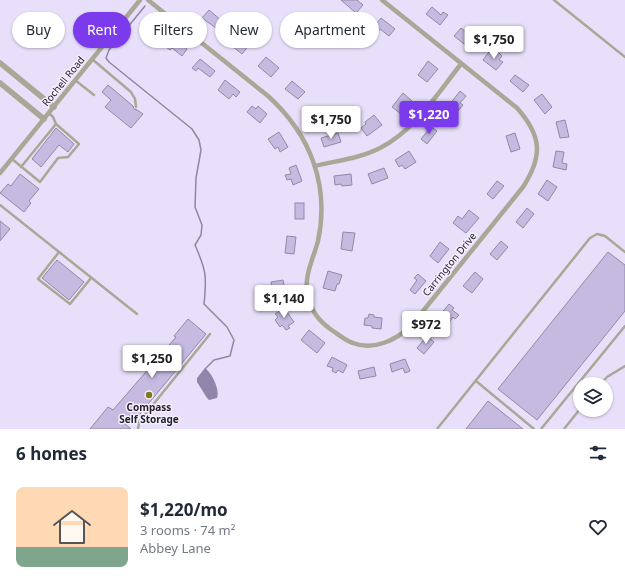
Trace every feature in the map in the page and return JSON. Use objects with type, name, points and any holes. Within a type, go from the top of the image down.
[{"type":"street","name":"Rochell Road","points":[[0,173],[140,0]]},
{"type":"street","name":"Carrington Drive","points":[[148,0],[283,109],[296,126],[308,148],[315,166],[321,204],[318,241],[307,274],[306,285],[308,298],[313,310],[320,320],[330,329],[353,344],[365,346],[374,345],[387,342],[402,335],[411,326],[523,187],[532,173],[536,161],[537,150],[534,130],[517,108],[461,64]]},
{"type":"street","points":[[315,166],[363,155],[396,139],[411,125],[461,64],[382,0]]},
{"type":"street","points":[[0,63],[54,107]]},
{"type":"street","points":[[0,83],[44,119]]},
{"type":"lane","points":[[554,0],[625,57]]},
{"type":"lane","points":[[92,59],[131,92],[135,99],[136,107]]},
{"type":"lane","points":[[75,80],[94,95]]},
{"type":"lane","points":[[11,159],[40,182],[58,158],[68,157],[79,144],[56,124],[53,117],[49,113]]},
{"type":"lane","points":[[21,167],[56,124]]},
{"type":"lane","points":[[0,205],[137,314]]},
{"type":"lane","points":[[438,429],[590,238],[597,234],[605,236],[625,252]]},
{"type":"lane","points":[[60,252],[38,279],[70,304],[91,278]]},
{"type":"lane","points":[[541,429],[625,326]]},
{"type":"lane","points":[[138,429],[139,422],[210,334]]},
{"type":"lane","points":[[607,377],[625,366]]},
{"type":"lane","points":[[476,381],[534,429]]},
{"type":"lane","points":[[564,429],[574,417]]},
{"type":"shaded area","points":[[205,368],[208,370],[215,382],[218,395],[217,398],[209,400],[197,382],[197,378]]},
{"type":"building","points":[[341,0],[357,0],[363,5],[357,12],[355,12]]},
{"type":"building","points":[[432,7],[441,15],[443,12],[448,15],[440,25],[426,14]]},
{"type":"building","points":[[209,10],[215,15],[215,27],[207,22],[207,12]]},
{"type":"building","points":[[381,18],[395,29],[389,36],[380,29],[379,30],[379,20]]},
{"type":"building","points":[[461,28],[475,39],[468,47],[454,36]]},
{"type":"building","points":[[172,48],[187,49],[182,56]]},
{"type":"building","points":[[234,48],[247,48],[242,54]]},
{"type":"building","points":[[489,52],[494,56],[498,52],[502,56],[499,60],[503,62],[496,70],[483,60]]},
{"type":"building","points":[[266,57],[279,68],[271,77],[258,66]]},
{"type":"building","points":[[200,59],[215,71],[210,77],[198,68],[196,71],[192,68]]},
{"type":"building","points":[[428,61],[438,69],[427,82],[418,75]]},
{"type":"building","points":[[515,75],[529,85],[523,92],[510,81]]},
{"type":"building","points":[[225,80],[240,92],[236,97],[233,94],[229,99],[218,90]]},
{"type":"building","points":[[292,81],[305,92],[298,99],[285,89]]},
{"type":"building","points":[[108,85],[133,106],[134,109],[143,114],[131,128],[105,107],[111,100],[102,92]]},
{"type":"building","points":[[460,91],[466,96],[460,103],[463,105],[458,111],[450,104]]},
{"type":"building","points":[[403,93],[412,101],[401,114],[392,107]]},
{"type":"building","points":[[542,94],[552,107],[545,114],[534,100]]},
{"type":"building","points":[[252,106],[256,109],[258,106],[267,114],[260,123],[247,112]]},
{"type":"building","points":[[374,115],[382,125],[367,136],[361,128],[366,124],[365,122]]},
{"type":"building","points":[[565,120],[569,137],[560,138],[556,122]]},
{"type":"building","points":[[431,127],[437,131],[427,144],[421,139]]},
{"type":"building","points":[[56,128],[74,144],[68,152],[59,145],[41,167],[32,159]]},
{"type":"building","points":[[279,132],[288,147],[280,152],[278,147],[275,149],[268,139]]},
{"type":"building","points":[[338,133],[341,142],[324,147],[321,138]]},
{"type":"building","points":[[515,133],[520,149],[511,152],[506,136]]},
{"type":"building","points":[[409,151],[416,162],[405,169],[402,165],[399,167],[395,160]]},
{"type":"building","points":[[556,151],[564,152],[562,163],[567,164],[566,170],[553,167]]},
{"type":"building","points":[[296,165],[302,181],[293,185],[291,179],[287,180],[285,175],[291,174],[289,168]]},
{"type":"building","points":[[384,168],[388,178],[372,184],[368,174]]},
{"type":"building","points":[[20,174],[39,189],[29,201],[31,203],[24,212],[0,193],[8,184],[11,186]]},
{"type":"building","points":[[351,174],[352,185],[335,185],[334,176]]},
{"type":"building","points":[[547,180],[557,187],[548,201],[538,194]]},
{"type":"building","points":[[497,181],[504,186],[493,199],[487,194]]},
{"type":"building","points":[[295,203],[304,203],[304,219],[295,219]]},
{"type":"building","points":[[527,208],[534,214],[523,228],[516,222]]},
{"type":"building","points":[[469,210],[479,218],[466,233],[453,223],[458,216],[462,219]]},
{"type":"building","points":[[0,221],[10,229],[0,241]]},
{"type":"building","points":[[343,232],[355,233],[352,251],[341,249]]},
{"type":"building","points":[[287,236],[296,237],[294,254],[285,253]]},
{"type":"building","points":[[501,241],[508,247],[497,260],[490,254]]},
{"type":"building","points":[[440,242],[449,249],[438,263],[430,256]]},
{"type":"building","points":[[608,252],[625,265],[625,311],[537,420],[498,389]]},
{"type":"building","points":[[57,260],[84,282],[69,300],[42,278]]},
{"type":"building","points":[[328,271],[342,275],[335,291],[323,288]]},
{"type":"building","points":[[475,272],[483,279],[472,293],[463,286]]},
{"type":"building","points":[[418,274],[426,281],[415,294],[410,290],[417,280],[414,278]]},
{"type":"building","points":[[283,280],[286,296],[279,298],[277,292],[273,293],[271,282]]},
{"type":"building","points":[[449,304],[454,308],[452,310],[459,315],[455,319],[453,317],[447,325],[438,318]]},
{"type":"building","points":[[284,308],[294,322],[288,326],[290,328],[286,330],[282,325],[280,327],[275,320],[278,317],[275,314]]},
{"type":"building","points":[[369,314],[374,315],[374,317],[382,318],[381,329],[364,325],[365,318],[368,318]]},
{"type":"building","points":[[188,319],[206,334],[135,420],[130,415],[124,423],[131,429],[90,429],[108,407],[113,410],[176,337],[174,336]]},
{"type":"building","points":[[309,330],[325,343],[317,353],[301,340]]},
{"type":"building","points":[[427,336],[434,342],[424,354],[417,348]]},
{"type":"building","points":[[332,357],[347,365],[343,373],[338,370],[336,373],[332,371],[333,368],[327,366]]},
{"type":"building","points":[[405,359],[410,371],[405,373],[403,368],[392,372],[390,364]]},
{"type":"building","points":[[374,367],[376,376],[360,379],[358,371]]},
{"type":"building","points":[[488,401],[523,429],[466,429]]},
{"type":"waterway","points":[[145,6],[109,50],[106,58],[192,129],[199,140],[201,150],[196,178],[195,207],[202,225],[201,235],[195,245],[205,273],[204,304],[227,327],[234,340],[230,356],[214,360],[205,369]]},
{"type":"place","name":"Compass Self Storage","points":[[149,395]]}]
